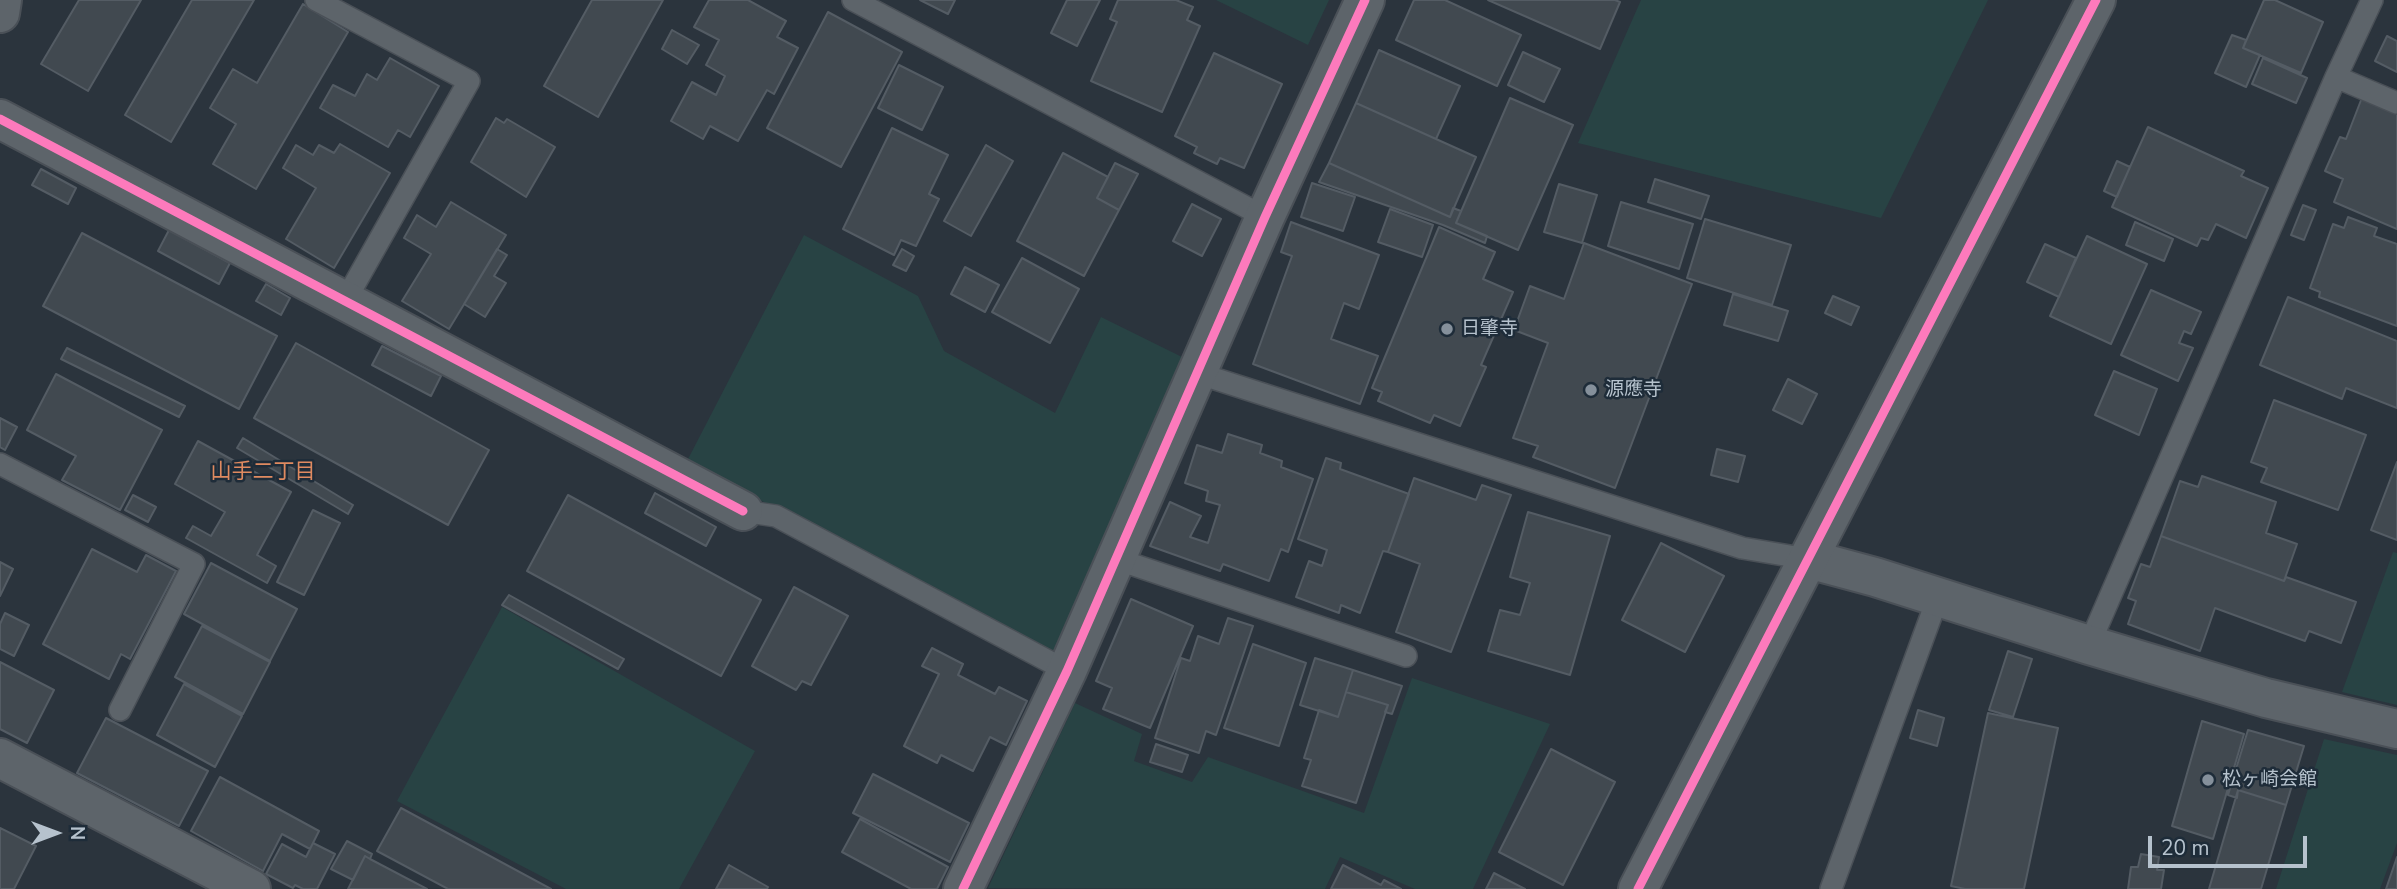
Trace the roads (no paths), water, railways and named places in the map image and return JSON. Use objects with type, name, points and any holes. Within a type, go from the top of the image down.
[{"type":"street","points":[[0,13],[2,0]]},
{"type":"street","points":[[963,889],[1067,671],[1265,217],[1365,0]]},
{"type":"street","points":[[1638,889],[2096,0]]},
{"type":"street","points":[[0,119],[743,511]]},
{"type":"street","points":[[1808,559],[1875,577],[2266,698],[2397,729]]},
{"type":"street","points":[[0,758],[251,889]]},
{"type":"lane","points":[[316,0],[469,81],[345,301]]},
{"type":"lane","points":[[853,0],[1265,217]]},
{"type":"lane","points":[[2089,645],[2372,0]]},
{"type":"lane","points":[[2336,77],[2397,103]]},
{"type":"lane","points":[[1197,373],[1742,548],[1808,559]]},
{"type":"lane","points":[[0,464],[194,564],[120,710]]},
{"type":"lane","points":[[743,511],[776,516],[1067,671]]},
{"type":"lane","points":[[1116,559],[1406,656]]},
{"type":"lane","points":[[1831,889],[1938,597]]},
{"type":"place","name":"日肇寺","points":[[1447,329]]},
{"type":"place","name":"源應寺","points":[[1591,390]]},
{"type":"place","name":"松ヶ崎会館","points":[[2208,780]]},
{"type":"district","name":"山手二丁目","points":[[263,473]]}]
